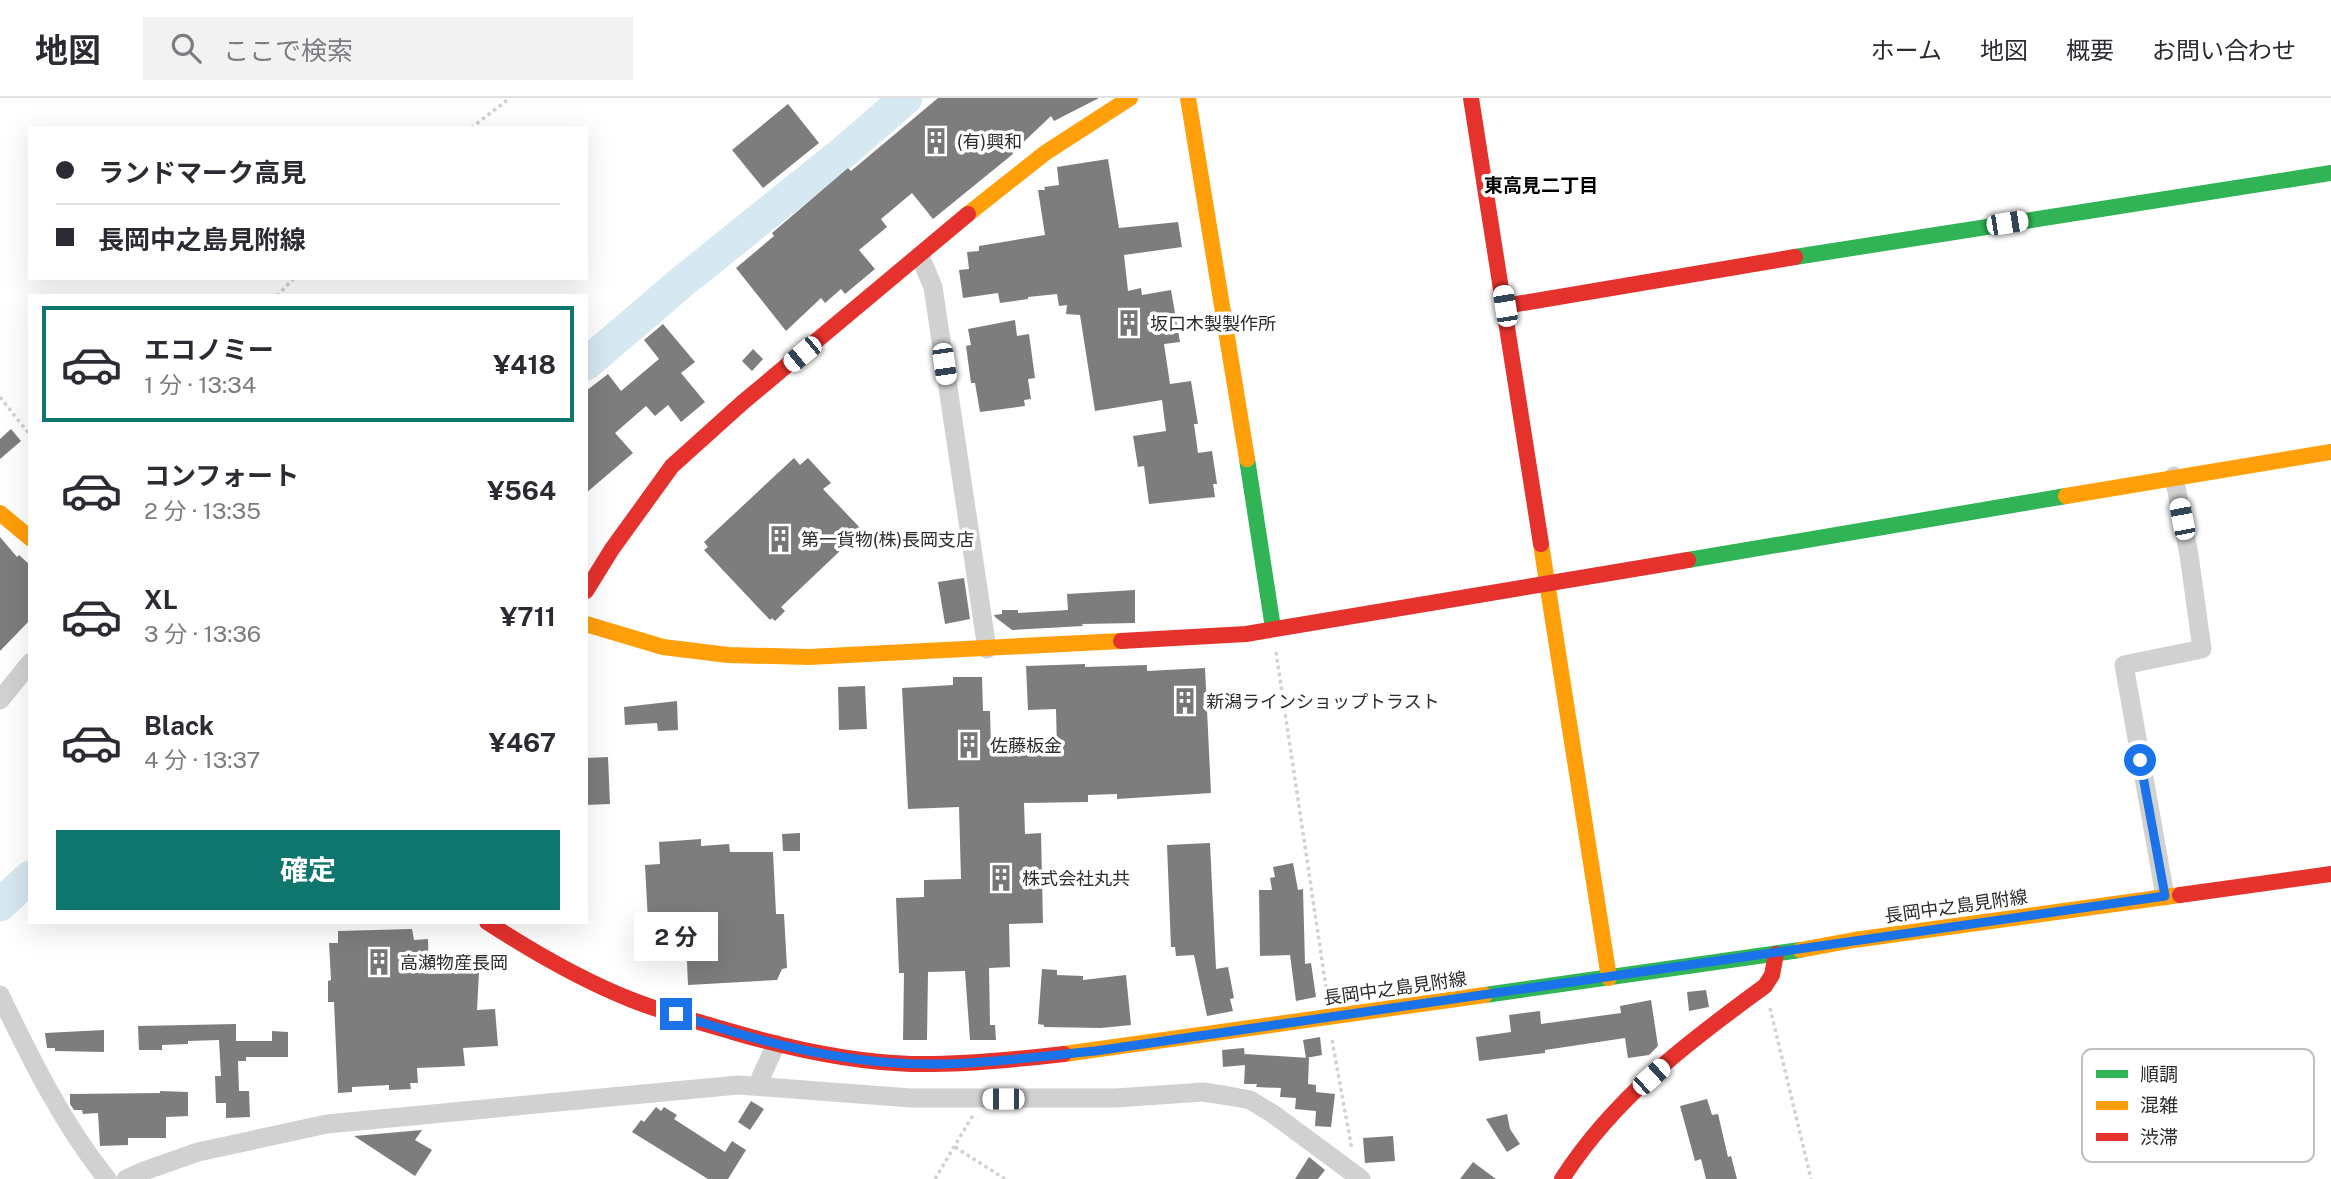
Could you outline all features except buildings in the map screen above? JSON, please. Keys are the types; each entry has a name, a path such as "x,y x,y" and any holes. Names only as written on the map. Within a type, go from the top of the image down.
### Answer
{"street":[{"path":"588,588 612,549 672,466 742,403 920,256 950,228 1045,153 1130,98"},
{"path":"1188,98 1273,628"},
{"path":"1471,98 1609,978"},
{"path":"1505,306 1953,231 2331,173"},
{"path":"920,256 933,286 987,649"},
{"path":"588,625 663,647 729,654 809,657 1246,634 2331,452"},
{"path":"2165,896 2124,665 2202,649 2189,555 2174,477"},
{"path":"0,513 28,535"},
{"path":"0,699 28,665"},
{"name":"長岡中之島見附線","path":"490,924 531,951 627,998 725,1031 818,1054 889,1062 940,1064 1095,1051 1776,954 1854,940 2331,874"},
{"path":"1562,1179 1614,1111 1704,1030 1765,986 1772,975 1776,954"},
{"path":"0,995 62,1116 107,1179"},
{"path":"757,1086 776,1044"},
{"path":"126,1179 198,1152 327,1124 716,1087 757,1086 911,1098 981,1099 1116,1098 1203,1092 1250,1100 1353,1173"}],"path":[{"path":"474,126 510,98"},
{"path":"279,294 292,280"},
{"path":"0,397 28,432"},
{"path":"1273,628 1329,1017 1353,1156 1353,1173"},
{"path":"1765,986 1811,1179"},
{"path":"935,1179 981,1099"},
{"path":"955,1147 1005,1179"}],"waterway":[{"path":"588,362 906,98"},
{"path":"0,905 28,879"}],"traffic: fast":[{"path":"1795,257 2331,173"},
{"path":"1247,459 1273,628"},
{"path":"1688,560 2066,496"},
{"path":"1485,995 1800,950"}],"traffic: slow":[{"path":"968,214 1045,153 1130,98"},
{"path":"1188,98 1247,459"},
{"path":"2066,496 2331,452"},
{"path":"0,513 28,536"},
{"path":"1541,544 1609,978"},
{"path":"588,625 663,647 728,655 809,657 1121,641"},
{"path":"1800,950 1854,940 2180,895"},
{"path":"1064,1054 1485,995"}],"traffic: jam":[{"path":"1471,98 1541,544"},
{"path":"588,588 612,549 672,466 742,403 968,214"},
{"path":"1505,306 1795,257"},
{"path":"1121,641 1246,634 1688,560"},
{"path":"2180,895 2331,874"},
{"path":"490,924 558,965 632,1000 695,1021 799,1049 866,1061 911,1064 987,1062 1064,1054"},
{"path":"1562,1179 1605,1123 1654,1073 1708,1028 1765,986 1772,975 1776,954"}],"place":[{"name":"(有)興和","path":"936,141"},
{"name":"坂口木製製作所","path":"1129,323"},
{"name":"第一貨物(株)長岡支店","path":"780,539"},
{"name":"新潟ラインショップトラスト","path":"1185,701"},
{"name":"佐藤板金","path":"969,745"},
{"name":"株式会社丸共","path":"1001,878"},
{"name":"高瀬物産長岡","path":"379,962"}],"district":[{"name":"東高見二丁目","path":"1541,185"}],"route":[{"path":"676,1014 725,1031 818,1054 889,1062 940,1064 999,1061 1095,1051 2165,896 2140,760"}]}
